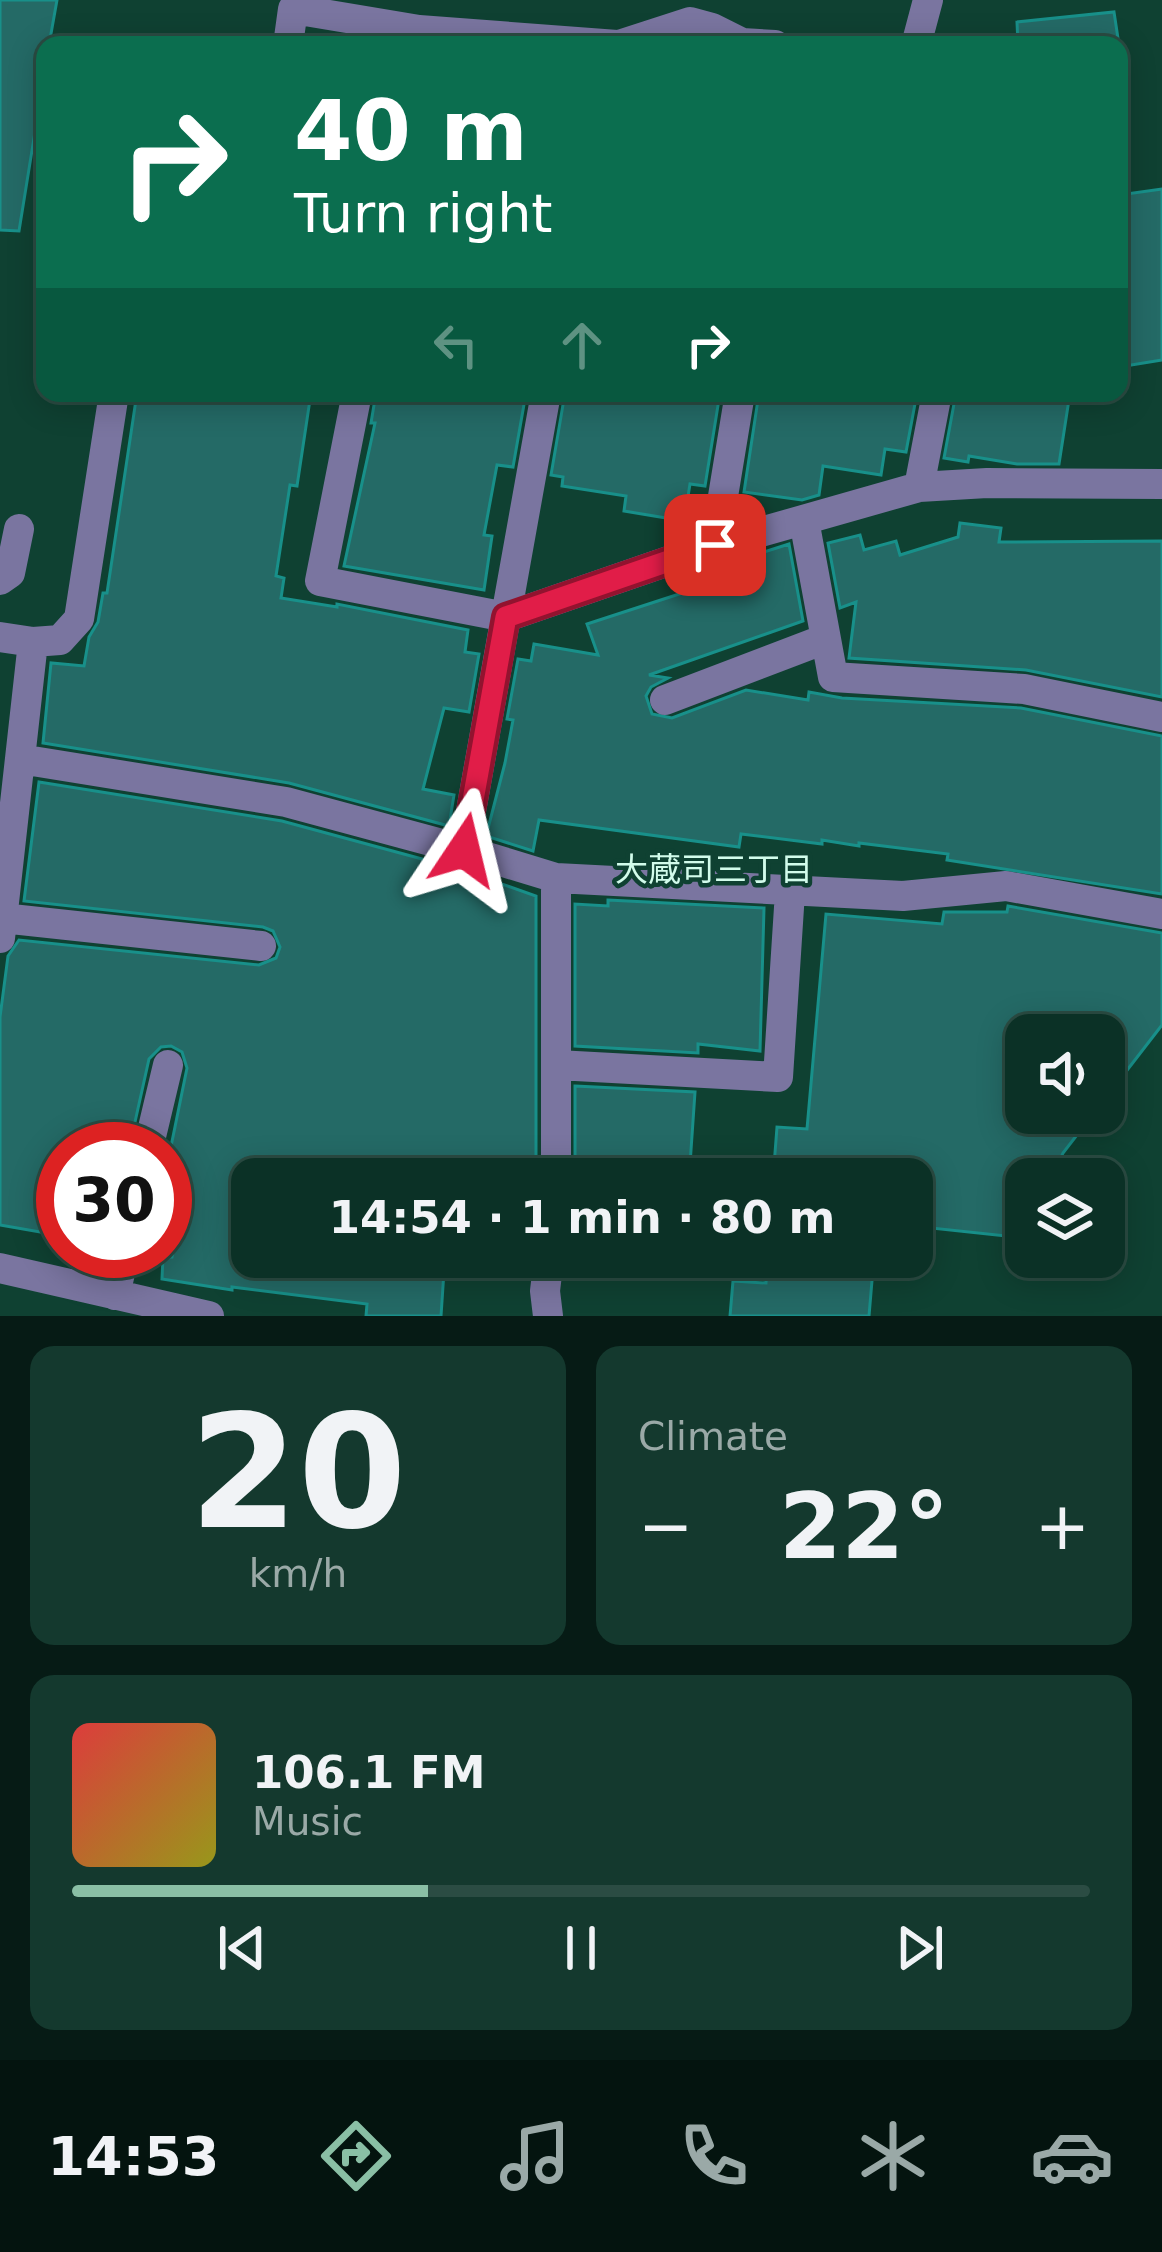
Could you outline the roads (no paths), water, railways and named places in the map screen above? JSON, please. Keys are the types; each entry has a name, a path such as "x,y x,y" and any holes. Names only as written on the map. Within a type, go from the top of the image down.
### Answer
{"street":[{"path":"918,36 928,0"},
{"path":"289,36 293,9 414,36"},
{"path":"646,36 690,22 728,36"},
{"path":"0,637 60,640 79,619 113,402"},
{"path":"354,402 320,581 506,617 715,545 919,487 1162,484"},
{"path":"464,850 543,402"},
{"path":"715,545 739,402"},
{"path":"919,487 935,402"},
{"path":"803,520 832,677 1024,689 1162,717"},
{"path":"0,580 10,573 19,529"},
{"path":"665,700 825,639"},
{"path":"33,642 1,928 261,946"},
{"path":"20,759 286,802 556,878 903,896 1006,886 1162,914"},
{"path":"556,878 556,1158"},
{"path":"557,1065 778,1077 790,892"},
{"path":"154,1122 168,1065"},
{"path":"0,1268 209,1316"},
{"path":"115,1295 119,1278"},
{"path":"548,1278 548,1316"}],"district":[{"name":"大蔵司三丁目","path":"714,869"}]}
